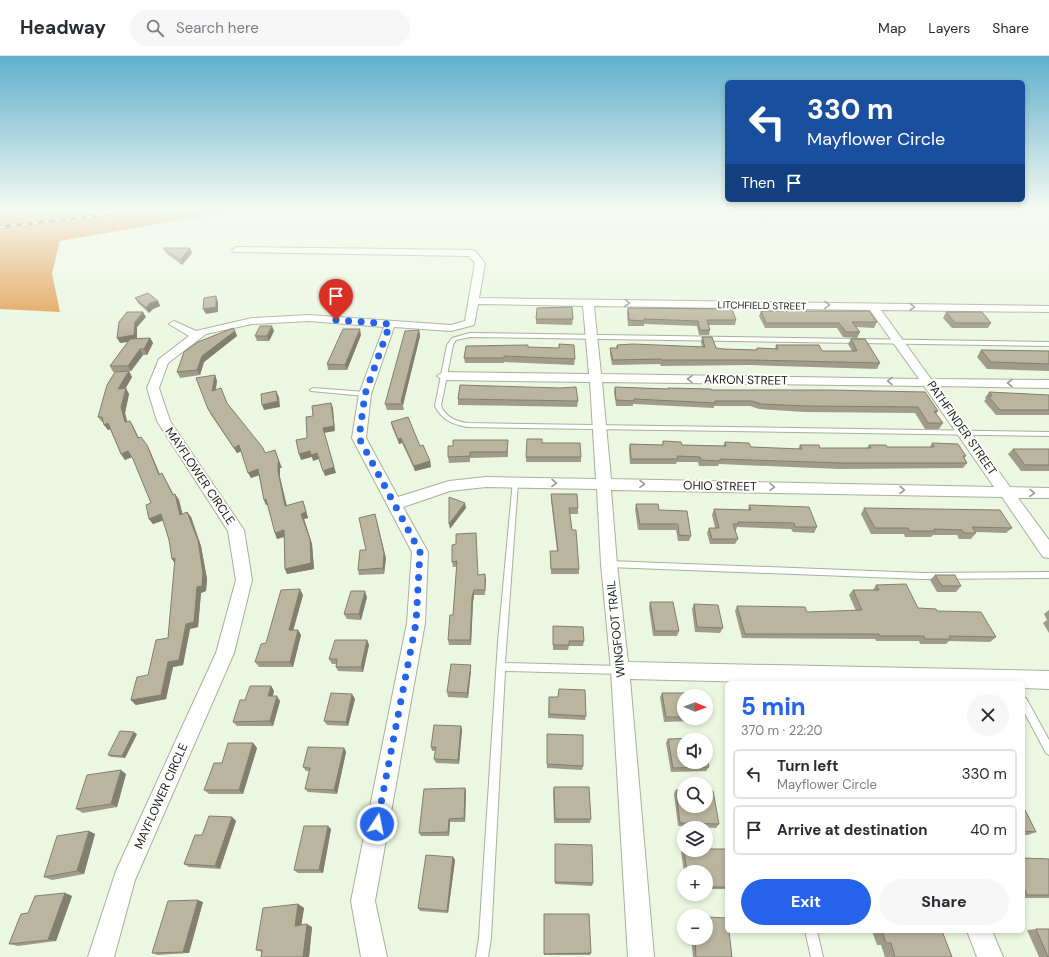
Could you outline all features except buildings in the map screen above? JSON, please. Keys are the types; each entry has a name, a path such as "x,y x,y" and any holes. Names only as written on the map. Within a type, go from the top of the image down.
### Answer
{"street":[{"path":"472,253 480,263 475,301"},
{"name":"LITCHFIELD STREET","path":"475,301 1049,309"},
{"name":"MAYFLOWER CIRCLE","path":"101,957 124,879 225,653 244,580 236,530 164,421 153,388 163,361 202,331 252,321 309,318 451,328 470,323 475,301"},
{"name":"WINGFOOT TRAIL","path":"588,302 590,337 596,378 600,426 609,564 620,670 641,957"},
{"name":"PATHFINDER STREET","path":"873,306 965,432 1049,552"},
{"path":"174,324 196,335"},
{"path":"374,957 363,901 416,623 420,552 359,438 365,394 390,324"},
{"name":"AKRON STREET","path":"443,376 1049,384"},
{"name":"OHIO STREET","path":"395,504 432,491 465,483 514,482 1049,493"},
{"path":"620,670 750,678 1013,681 1049,680"},
{"path":"980,933 990,957"}],"lane":[{"path":"1049,344 462,336 454,339 450,345 438,406 441,414 458,424 1049,434"},
{"path":"314,390 365,394"},
{"path":"482,957 485,938 501,667 514,482"},
{"path":"609,564 923,576 1049,575"},
{"path":"501,667 620,670"},
{"path":"1025,705 1049,750"},
{"path":"811,933 817,957"}],"shaded area":[{"path":"0,253 57,253 52,273 60,312 0,309"}],"route":[{"path":"336,320 390,324 365,394 359,438 420,552 416,623 377,824"}]}
